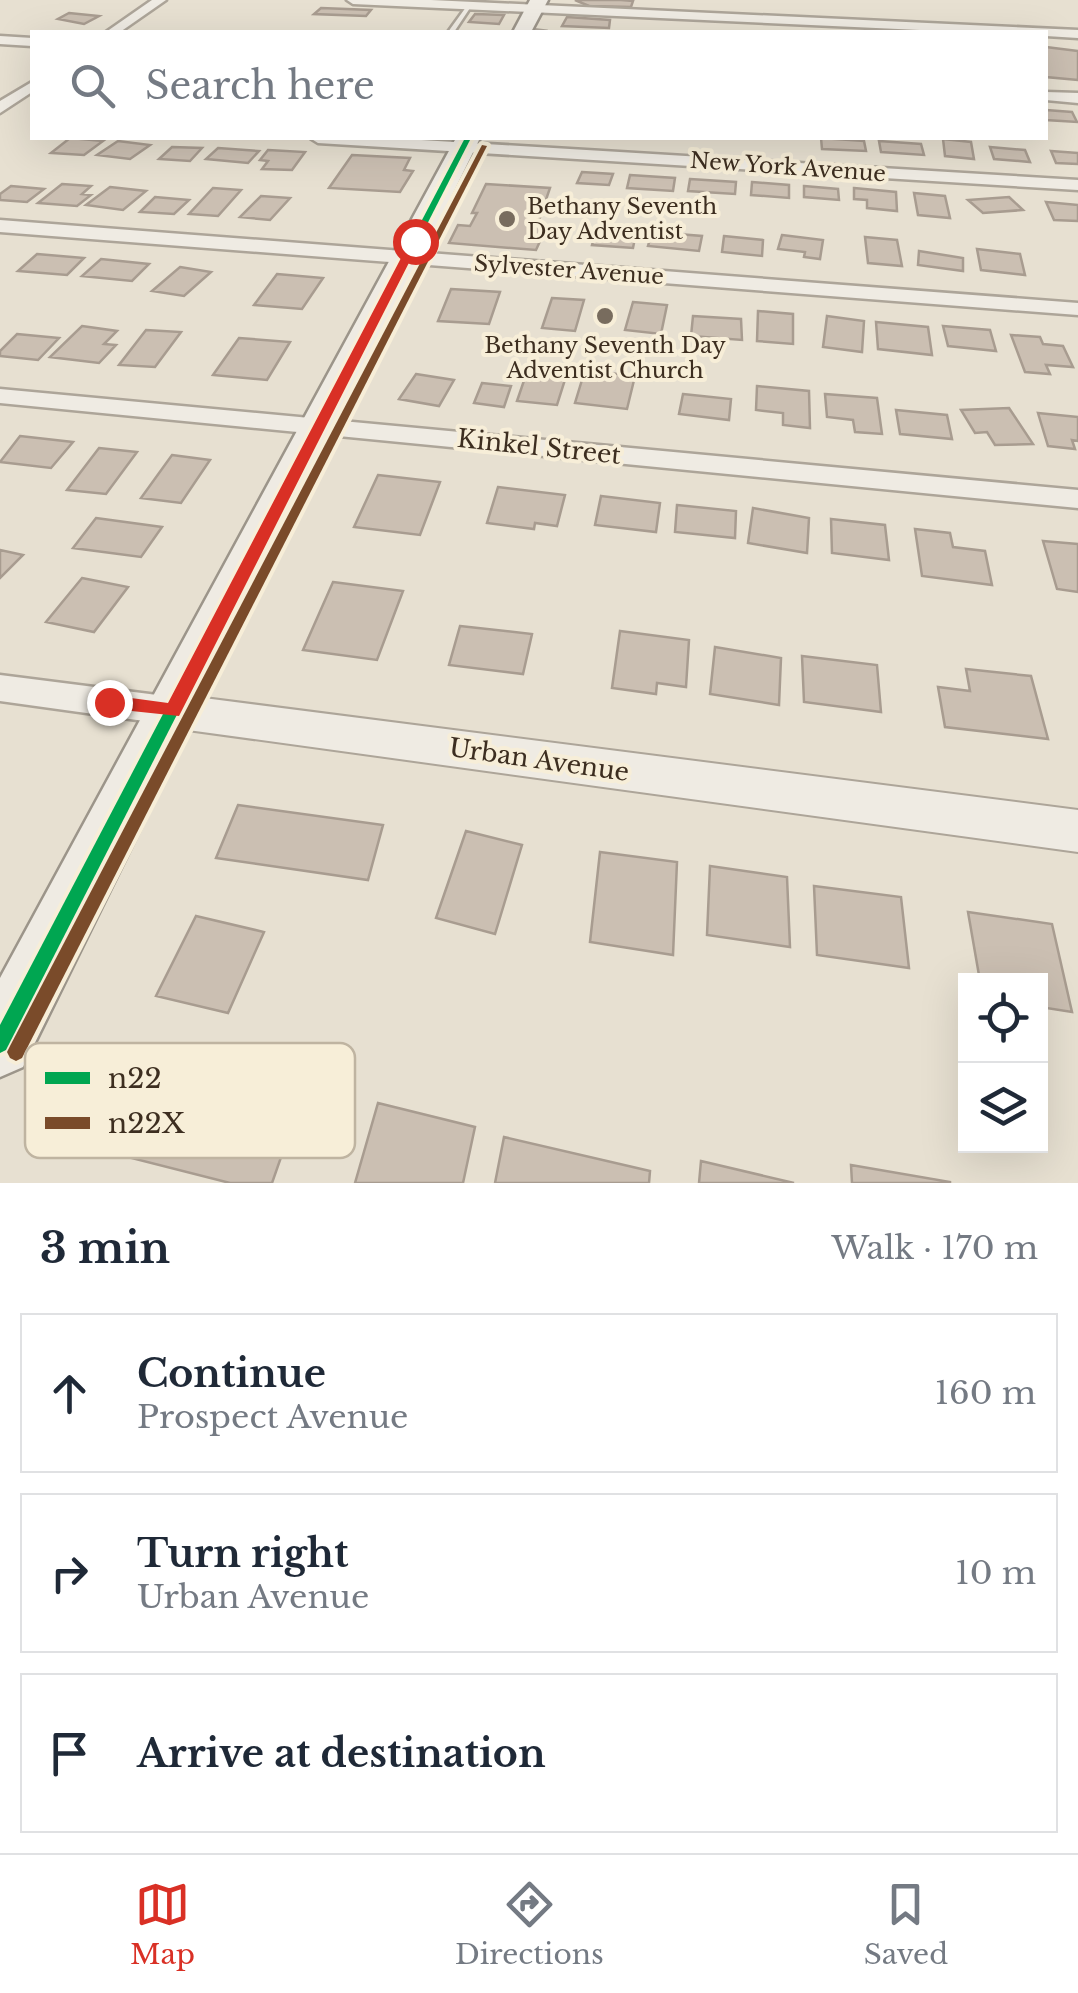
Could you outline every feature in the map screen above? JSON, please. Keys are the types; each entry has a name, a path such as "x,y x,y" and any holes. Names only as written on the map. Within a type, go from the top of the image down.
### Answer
{"main road":[{"path":"523,30 537,4"},
{"path":"0,1044 467,141"}],"street":[{"path":"115,30 160,0"},
{"path":"353,0 894,19 1029,30"},
{"path":"1048,32 1078,34"},
{"path":"0,40 30,42"},
{"path":"0,108 30,87"},
{"path":"1048,96 1078,98"},
{"name":"New York Avenue","path":"417,140 1078,185"},
{"name":"Sylvester Avenue","path":"0,226 1078,309"},
{"name":"Kinkel Street","path":"0,396 1078,499"},
{"name":"Urban Avenue","path":"0,688 1078,831"}],"lane":[{"path":"452,30 469,5"}],"building":[{"path":"575,0 633,1 631,7 589,6"},
{"path":"321,8 371,10 366,16 314,14"},
{"path":"69,13 99,16 84,24 58,19"},
{"path":"475,14 504,15 499,24 469,22"},
{"path":"567,17 610,20 609,28 562,26"},
{"path":"1048,47 1078,51 1078,80 1048,77"},
{"path":"1048,110 1072,112 1077,122 1048,120"},
{"path":"67,140 103,141 84,155 51,153"},
{"path":"821,140 850,140 864,141 866,151 822,149"},
{"path":"943,140 971,142 974,159 945,156"},
{"path":"118,141 150,145 130,159 97,155"},
{"path":"879,141 921,144 924,155 881,152"},
{"path":"172,147 202,148 190,161 159,159"},
{"path":"990,147 1025,150 1030,162 994,159"},
{"path":"218,148 259,151 248,163 206,159"},
{"path":"268,150 305,152 292,170 262,169 268,161 260,160"},
{"path":"1051,151 1078,153 1078,164 1056,163"},
{"path":"352,155 410,158 404,170 413,171 400,192 329,188"},
{"path":"582,172 613,174 609,185 577,183"},
{"path":"630,175 675,178 673,191 627,188"},
{"path":"690,179 736,182 735,194 688,191"},
{"path":"752,182 789,185 789,198 751,195"},
{"path":"62,184 91,186 82,194 91,195 77,206 38,203"},
{"name":"Bethany Seventh Day Adventist","path":"486,184 550,188 537,226 547,226 536,250 449,243 458,225 470,226"},
{"path":"11,186 44,189 27,202 0,200 0,194"},
{"path":"804,186 838,189 839,200 804,197"},
{"path":"110,187 146,191 123,210 86,205"},
{"path":"213,188 241,190 218,216 189,214"},
{"path":"854,188 896,192 897,211 867,208 867,200 854,199"},
{"path":"914,193 945,196 950,218 918,215"},
{"path":"261,196 290,198 270,220 240,217"},
{"path":"155,197 189,200 174,214 140,212"},
{"path":"1009,197 1023,210 983,213 968,200"},
{"path":"1046,202 1078,205 1078,221 1054,220"},
{"path":"596,230 636,233 633,248 592,245"},
{"path":"652,232 702,236 699,251 648,246"},
{"path":"782,235 823,240 820,259 804,257 805,252 778,249"},
{"path":"724,236 763,240 762,256 722,252"},
{"path":"865,237 897,240 902,266 868,263"},
{"path":"977,249 1020,254 1025,275 981,270"},
{"path":"919,251 963,258 963,271 918,265"},
{"path":"37,254 84,258 67,275 18,271"},
{"path":"101,259 149,264 132,281 82,276"},
{"path":"180,267 211,272 184,296 152,291"},
{"path":"277,274 323,278 302,309 254,305"},
{"path":"451,289 500,292 489,324 438,321"},
{"path":"552,298 584,300 575,331 542,328"},
{"path":"633,302 667,305 661,334 625,330"},
{"path":"758,311 793,314 793,344 757,341"},
{"path":"693,316 741,319 742,340 691,336"},
{"path":"827,316 864,321 862,352 823,347"},
{"path":"876,322 928,327 932,355 878,349"},
{"path":"82,326 117,331 104,344 116,345 99,363 50,357"},
{"path":"943,326 990,330 996,351 948,346"},
{"path":"146,330 181,332 155,367 119,365"},
{"path":"17,334 59,338 38,360 0,356 0,351"},
{"path":"1011,335 1040,337 1043,344 1063,346 1073,367 1046,365 1050,374 1025,372"},
{"path":"239,338 290,342 267,380 213,375"},
{"path":"530,363 569,367 557,405 517,401"},
{"path":"585,370 635,376 627,409 575,403"},
{"path":"416,374 454,380 439,406 399,399"},
{"path":"482,383 511,386 504,407 474,403"},
{"path":"757,386 809,391 810,428 783,425 783,413 756,410"},
{"path":"683,394 731,399 729,420 679,414"},
{"path":"825,394 877,398 882,434 855,432 853,420 827,417"},
{"path":"1009,408 1033,444 995,445 987,432 975,433 961,410"},
{"path":"896,410 947,415 952,439 900,434"},
{"path":"1038,413 1078,417 1078,441 1072,440 1075,449 1048,446"},
{"path":"20,436 73,442 51,468 0,462"},
{"path":"99,448 137,452 106,494 67,490"},
{"path":"172,455 210,460 181,503 141,498"},
{"path":"378,475 440,482 420,535 354,527"},
{"path":"498,487 565,495 557,526 535,523 534,529 487,523"},
{"path":"601,496 660,503 656,532 595,525"},
{"path":"677,505 736,511 735,538 675,532"},
{"path":"753,508 809,518 807,553 748,543"},
{"path":"96,518 162,527 141,557 73,548"},
{"path":"831,519 885,525 889,560 832,553"},
{"path":"915,529 950,533 953,547 985,551 992,585 922,576"},
{"path":"1043,541 1078,544 1078,592 1057,589"},
{"path":"0,550 23,555 0,578"},
{"path":"82,578 128,587 94,632 46,622"},
{"path":"333,582 403,591 377,660 303,650"},
{"path":"460,626 532,634 523,674 449,665"},
{"path":"620,631 689,640 686,687 657,683 656,694 612,688"},
{"path":"715,647 781,658 779,705 710,694"},
{"path":"802,656 877,665 881,712 804,702"},
{"path":"966,669 1031,676 1048,739 945,727 938,687 970,691"},
{"path":"238,805 383,825 368,880 216,858"},
{"path":"466,831 522,845 495,934 436,918"},
{"path":"600,852 677,862 673,955 590,942"},
{"path":"710,866 787,877 790,947 707,935"},
{"path":"814,886 901,897 909,968 817,955"},
{"path":"968,912 1052,924 1072,1012 1048,1008 1048,973 979,973"},
{"path":"196,916 264,932 228,1013 156,996"},
{"path":"378,1103 475,1127 463,1183 355,1183"},
{"path":"504,1137 650,1171 649,1183 495,1183"},
{"path":"131,1158 281,1158 272,1183 230,1183"},
{"path":"701,1161 794,1183 699,1183"},
{"path":"851,1165 950,1182 950,1183 852,1183"}],"transit line":[{"name":"n22","path":"0,1044 467,140"},
{"name":"n22X","path":"16,1052 484,146"}],"place":[{"name":"Bethany Seventh Day Adventist","path":"507,219"},
{"name":"Bethany Seventh Day Adventist Church","path":"605,316"}],"route":[{"path":"109,702 173,711 415,241"}]}
